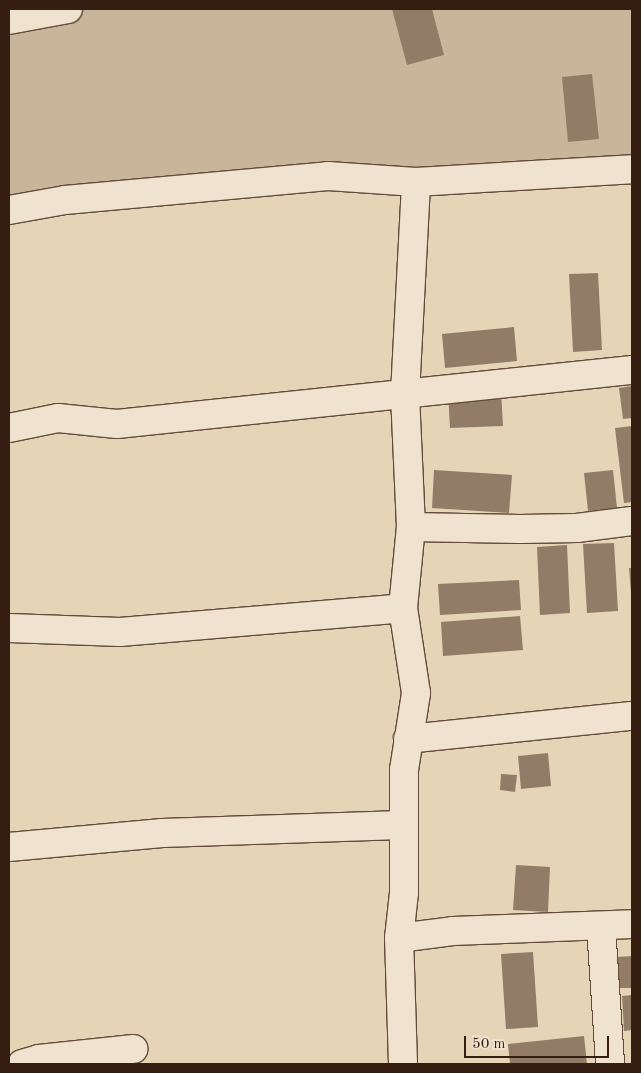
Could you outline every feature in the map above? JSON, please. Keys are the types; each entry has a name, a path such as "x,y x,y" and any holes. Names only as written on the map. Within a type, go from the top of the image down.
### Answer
{"street":[{"path":"9,20 68,9"},
{"path":"9,210 65,200 328,176 416,182 632,170"},
{"path":"403,1064 399,938 404,893 402,825 408,739 416,692 403,608 411,526 405,394 416,182"},
{"path":"9,428 58,418 117,424 632,370"},
{"path":"411,526 520,529 577,528 632,521"},
{"path":"9,628 120,632 403,608"},
{"path":"408,739 632,716"},
{"path":"9,847 162,833 402,825"},
{"path":"399,938 453,931 601,927 632,924"},
{"path":"601,927 610,1064"},
{"path":"22,1064 39,1059 133,1049"}],"shaded area":[{"path":"9,9 632,9 632,159 362,176 9,221"}],"building":[{"path":"392,9 432,9 444,55 407,65"},
{"path":"592,74 599,139 568,142 562,77"},
{"path":"598,273 602,350 573,352 569,274"},
{"path":"514,327 517,361 445,368 442,334"},
{"path":"632,386 632,418 623,419 619,388"},
{"path":"501,389 503,426 450,428 448,392"},
{"path":"632,426 632,502 624,503 615,428"},
{"path":"434,470 512,475 509,513 432,508"},
{"path":"613,470 617,508 588,511 584,473"},
{"path":"614,543 618,611 587,613 583,544"},
{"path":"567,545 570,613 540,615 537,547"},
{"path":"629,568 632,568 632,593 631,593"},
{"path":"519,580 521,610 440,615 438,584"},
{"path":"520,616 523,650 443,656 441,622"},
{"path":"548,753 551,786 521,789 518,756"},
{"path":"501,774 517,775 515,792 500,790"},
{"path":"516,865 550,867 548,912 513,910"},
{"path":"533,952 538,1027 506,1029 501,954"},
{"path":"632,956 632,988 618,988 616,957"},
{"path":"632,995 632,1030 624,1031 622,996"},
{"path":"584,1036 587,1064 510,1064 508,1044"}]}
